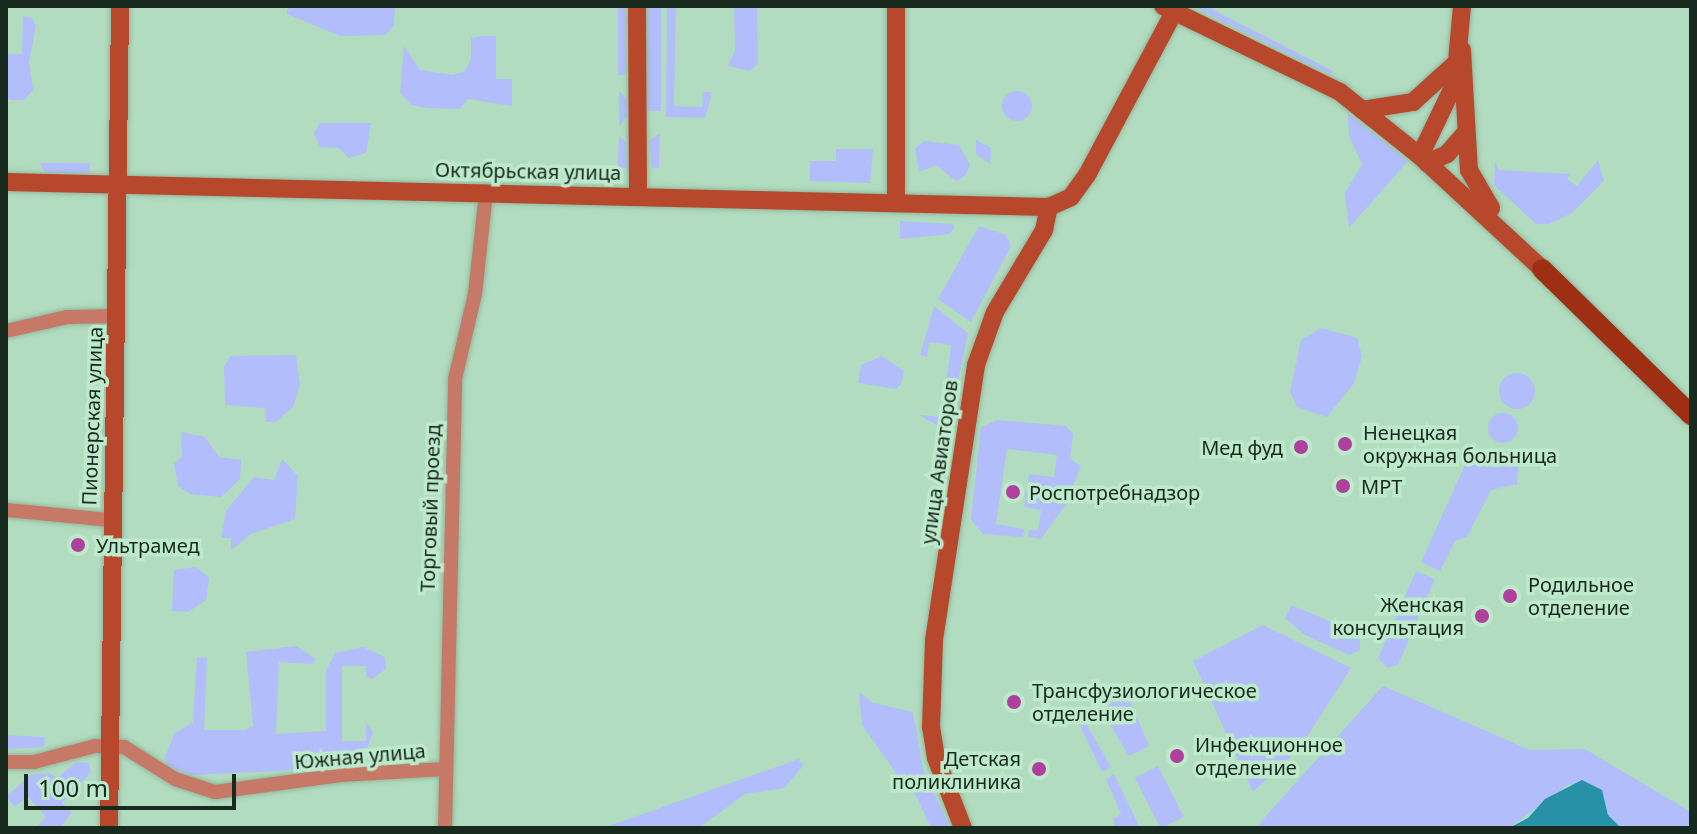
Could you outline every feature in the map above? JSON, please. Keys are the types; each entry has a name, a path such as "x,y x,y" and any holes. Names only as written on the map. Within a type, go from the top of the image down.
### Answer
{"main road":[{"name":"Пионерская улица","path":"109,828 110,520 118,316 120,6"},
{"path":"637,6 638,196"},
{"path":"896,6 896,203"},
{"path":"1462,6 1460,55 1465,133 1474,186 1542,269"},
{"path":"1049,207 1071,197 1087,175 1168,9 1325,83 1362,110 1481,211 1691,415"},
{"path":"1362,110 1413,102 1460,55"},
{"path":"1424,160 1455,83 1460,55"},
{"path":"1424,160 1447,154 1465,133"},
{"name":"Октябрьская улица","path":"6,182 1049,207"},
{"name":"улица Авиаторов","path":"963,828 936,758 931,727 934,640 976,365 995,312 1044,230 1049,207"}],"street":[{"name":"Торговый проезд","path":"445,828 455,379 475,294 486,192"},
{"path":"6,331 67,317 118,316"},
{"path":"6,510 110,520"},
{"path":"6,762 34,762 110,746"},
{"name":"Южная улица","path":"110,746 124,747 175,779 215,792 355,774 445,769"}],"shaded area":[{"path":"288,6 395,6 394,26 385,35 340,36 287,14"},
{"path":"618,6 626,6 626,75 618,75"},
{"path":"647,6 661,6 661,111 647,111"},
{"path":"667,6 676,6 674,106 702,107 703,92 712,92 705,118 666,117"},
{"path":"734,6 757,6 758,64 750,71 728,66 735,50"},
{"path":"1192,6 1206,6 1333,71 1331,75"},
{"path":"23,16 32,18 36,26 29,62 33,90 24,100 12,100 6,98 6,54 22,54"},
{"path":"496,36 496,79 512,79 512,106 468,99 460,109 427,108 411,105 400,93 404,46 420,70 453,75 465,71 471,59 471,38"},
{"path":"619,91 627,99 627,117 619,126"},
{"path":"1017,91 1028,95 1032,106 1028,117 1017,121 1006,117 1002,106 1006,95"},
{"path":"1348,114 1408,161 1349,228 1345,193 1362,164 1349,136"},
{"path":"320,123 371,123 366,153 349,158 339,148 320,147 314,133"},
{"path":"660,133 659,168 652,168 649,141"},
{"path":"619,136 626,142 627,168 618,167"},
{"path":"976,140 991,148 990,164 976,154"},
{"path":"925,141 959,145 970,165 965,176 956,181 936,165 919,172 915,148"},
{"path":"836,149 873,149 870,183 810,181 810,161 836,161"},
{"path":"1598,160 1604,181 1572,213 1549,224 1536,224 1494,185 1495,161 1499,170 1570,174 1567,179 1577,186"},
{"path":"39,163 90,163 90,174 46,173"},
{"path":"900,221 952,224 954,227 950,234 900,239"},
{"path":"979,226 1006,235 1011,246 971,322 938,299"},
{"path":"934,306 968,333 951,415 939,426 919,415 942,417 951,345 929,342 927,357 920,355"},
{"path":"1321,328 1357,338 1362,356 1354,383 1327,417 1297,407 1290,392 1301,340"},
{"path":"296,355 300,385 293,407 276,422 266,422 265,408 225,405 224,367 230,356"},
{"path":"882,356 904,371 901,384 896,389 858,383 861,365"},
{"path":"1517,373 1530,378 1535,391 1530,404 1517,409 1504,404 1499,391 1504,378"},
{"path":"1503,413 1509,414 1517,422 1517,434 1509,442 1503,443 1497,442 1489,434 1488,428 1489,422 1497,414"},
{"path":"998,420 1066,426 1073,434 1070,459 1081,466 1066,504 1041,539 1028,537 1029,530 1038,530 1041,510 1024,507 1029,474 1054,477 1057,455 1007,449 996,524 1024,529 1023,537 983,534 971,520 981,427"},
{"path":"181,432 205,437 219,457 241,460 240,479 221,497 190,494 178,486 174,464 182,456"},
{"path":"1489,451 1518,467 1517,484 1491,490 1467,537 1455,541 1440,571 1421,562 1470,454"},
{"path":"282,459 298,476 295,519 251,534 231,550 231,538 221,538 226,511 254,477 274,480"},
{"path":"196,567 209,578 206,600 188,612 172,611 174,570"},
{"path":"1416,571 1435,579 1398,665 1387,668 1378,658"},
{"path":"1291,605 1360,634 1360,650 1349,655 1305,635 1285,618"},
{"path":"1263,625 1351,668 1300,748 1253,792 1193,661"},
{"path":"296,646 316,659 312,664 279,662 276,734 326,731 326,671 335,653 363,647 385,657 386,669 372,679 366,676 366,666 342,666 342,741 366,741 366,723 373,732 364,756 354,762 280,771 192,775 168,767 165,757 174,734 193,722 197,657 207,658 204,730 246,730 253,725 246,652"},
{"path":"1383,686 1530,750 1585,749 1691,812 1691,828 1621,828 1608,815 1605,801 1569,784 1509,828 1255,828"},
{"path":"859,692 873,703 913,712 923,769 950,828 931,828 910,783 899,777 862,725"},
{"path":"1128,696 1149,746 1129,756 1104,715 1109,704"},
{"path":"1080,713 1111,767 1102,772 1077,719"},
{"path":"6,735 45,737 44,747 6,749"},
{"path":"799,759 803,766 784,788 745,794 699,828 603,828"},
{"path":"76,762 89,763 91,772 62,803 72,812 60,828 35,828 46,817 27,796 15,807 6,797 30,775 50,773 57,778"},
{"path":"1158,766 1184,817 1160,828 1135,778"},
{"path":"1114,774 1140,828 1116,828 1113,819 1121,814 1106,779"},
{"path":"1582,780 1602,790 1608,815 1621,828 1509,828 1528,818 1545,799"}],"place":[{"name":"Ненецкая окружная больница","path":"1345,444"},
{"name":"Мед фуд","path":"1301,447"},
{"name":"МРТ","path":"1343,486"},
{"name":"Роспотребнадзор","path":"1013,492"},
{"name":"Ультрамед","path":"78,545"},
{"name":"Родильное отделение","path":"1510,596"},
{"name":"Женская консультация","path":"1482,616"},
{"name":"Трансфузиологическое отделение","path":"1014,702"},
{"name":"Инфекционное отделение","path":"1177,756"},
{"name":"Детская поликлиника","path":"1039,769"}]}
